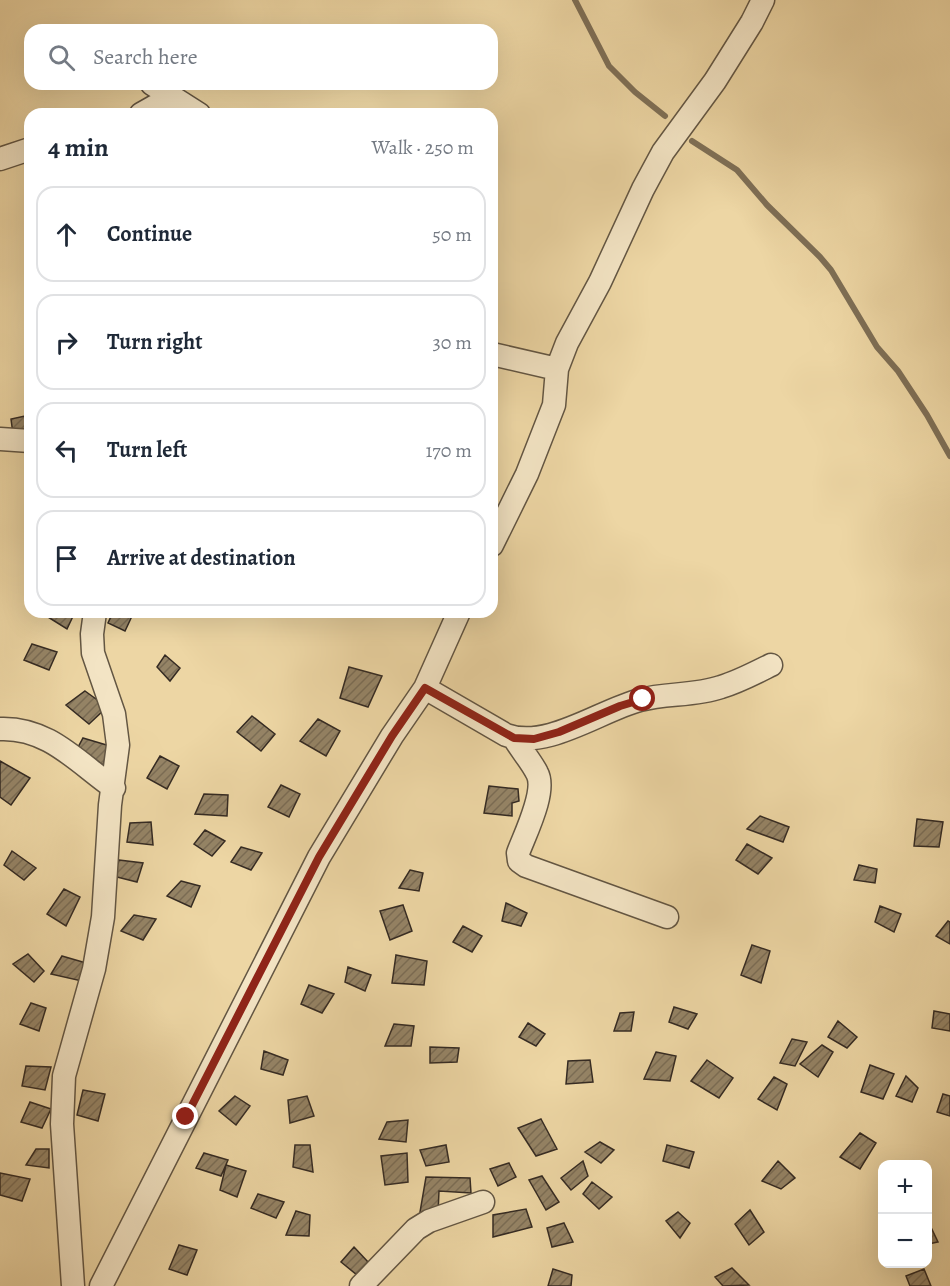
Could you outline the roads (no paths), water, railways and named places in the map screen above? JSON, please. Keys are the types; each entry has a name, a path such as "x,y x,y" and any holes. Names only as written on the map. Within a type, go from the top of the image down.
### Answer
{"street":[{"path":"498,533 527,474 554,405 557,369 567,343 600,282 643,189 663,152 715,81 764,0"},
{"path":"161,90 189,108"},
{"path":"152,108 171,97"},
{"path":"0,159 24,151"},
{"path":"498,355 557,369"},
{"path":"0,439 24,441"},
{"path":"73,1286 62,1124 64,1076 94,969 103,917 110,805 118,745 114,714 93,652 94,618"},
{"path":"101,1286 319,857 392,736 425,688 456,618"},
{"path":"425,688 514,738 534,739 559,732 620,706 643,699 720,688 771,665"},
{"path":"0,729 18,729 54,742 114,788"},
{"path":"514,738 538,774 541,785 539,797 518,853 519,861 526,866 667,917"},
{"path":"361,1286 416,1229 429,1221 483,1202"}],"waterway":[{"path":"575,0 609,66 635,92 665,116"},
{"path":"692,141 737,170 767,205 831,270 877,347 898,371 950,456"}]}
